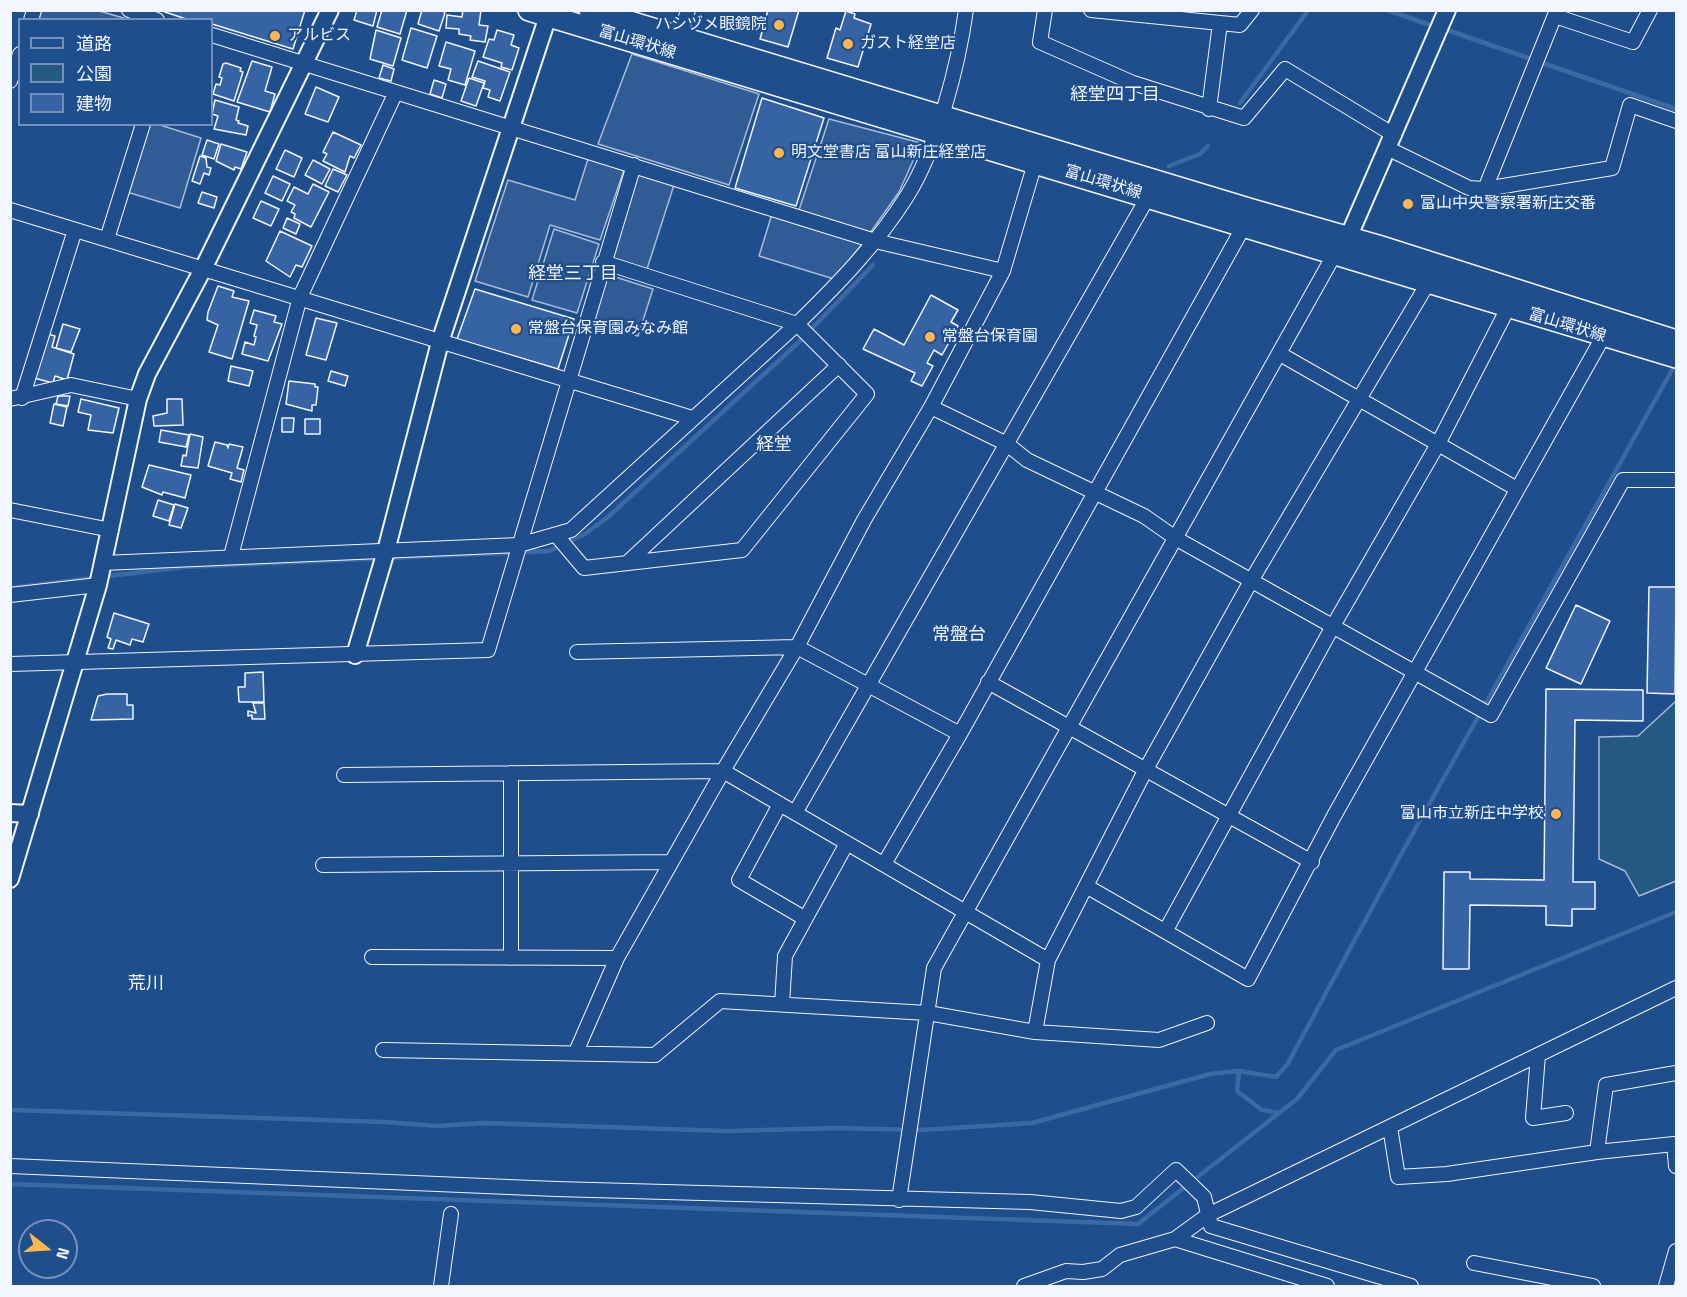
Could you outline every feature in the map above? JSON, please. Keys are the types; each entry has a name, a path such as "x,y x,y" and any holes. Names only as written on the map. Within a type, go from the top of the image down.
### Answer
{"main road":[{"name":"富山環状線","path":"590,10 680,37 938,123 1035,163 1603,337 1674,345"},
{"name":"富山環状線","path":"543,13 1348,238 1674,345"}],"street":[{"path":"129,10 151,18"},
{"path":"10,879 98,585 138,399 147,374 203,268 330,10"},
{"path":"680,37 688,10"},
{"path":"103,563 519,545 557,536 571,530 797,324 833,289 875,241 908,195 938,123 962,41 966,10"},
{"path":"1045,10 1040,42 1133,83 1209,109 1244,118 1285,69 1390,141 1469,188 1485,189 1612,168 1630,105 1677,121"},
{"path":"1091,10 1240,25 1252,10"},
{"path":"899,1200 934,968 1177,539 1280,354 1333,253 1348,238 1447,10"},
{"path":"1485,189 1556,13 1633,42 1650,10"},
{"path":"355,655 386,551 440,342 510,126 543,13"},
{"path":"1209,109 1220,23"},
{"path":"213,35 875,241 1003,271"},
{"path":"10,81 18,59"},
{"path":"231,556 300,297 396,92"},
{"path":"108,239 142,126"},
{"path":"576,1052 617,958 723,771 797,647 864,520 931,406 1003,271 1035,163"},
{"path":"10,664 488,650 634,165"},
{"path":"795,813 869,688 1148,197"},
{"path":"10,210 692,418"},
{"path":"884,864 960,734 1244,226"},
{"path":"16,398 75,230"},
{"path":"557,536 584,568 742,550 867,394 797,324 603,262"},
{"path":"1035,1032 1048,960 1146,769 1251,580 1428,283"},
{"path":"1166,930 1333,626 1438,444 1508,308"},
{"path":"1086,886 1248,979 1312,862 1334,816 1417,672 1465,579 1603,337"},
{"path":"1280,354 1517,489"},
{"path":"627,563 839,365"},
{"path":"16,398 71,385 138,399"},
{"path":"931,406 1007,444 1027,460 1144,516 1177,539 1491,715 1623,480 1677,480"},
{"path":"10,510 111,530"},
{"path":"10,596 98,585"},
{"path":"577,652 797,647 869,688 960,734"},
{"path":"988,682 1312,862"},
{"path":"344,775 723,771 1048,960"},
{"path":"511,773 512,958"},
{"path":"780,804 739,880 804,918"},
{"path":"10,813 30,814"},
{"path":"782,1004 784,956 847,843"},
{"path":"323,865 671,862"},
{"path":"372,957 617,958"},
{"path":"1024,1287 1066,1270 1083,1272 1102,1269 1120,1255 1175,1239 1208,1215 1677,988"},
{"path":"383,1050 655,1055 720,1001 928,1013 1035,1032 1158,1040 1207,1023"},
{"path":"1538,1055 1533,1118 1566,1113"},
{"path":"1597,1152 1606,1085 1677,1073"},
{"path":"1390,1127 1398,1177 1447,1173 1597,1152 1675,1144 1677,1166"},
{"path":"10,1166 899,1200 1030,1202 1121,1211 1136,1207 1176,1170 1204,1197 1211,1226 1411,1287"},
{"path":"441,1287 451,1214"},
{"path":"1175,1239 1327,1287"},
{"path":"1666,1287 1677,1251"},
{"path":"1474,1263 1593,1287"}],"green space":[{"path":"1676,701 1676,881 1639,896 1625,871 1599,859 1599,737 1638,736"}],"shaded area":[{"path":"42,10 99,11 124,18 39,18"},
{"path":"632,54 759,94 729,185 598,144"},
{"path":"829,119 921,143 899,192 870,233 799,210"},
{"path":"148,126 163,126 201,138 180,208 127,192"},
{"path":"588,159 624,170 600,240 550,225 528,297 475,281 508,180 575,200"},
{"path":"638,174 674,185 647,269 611,259"},
{"path":"772,214 863,243 834,279 759,256"},
{"path":"554,229 599,244 577,313 532,300"},
{"path":"606,274 653,289 638,336 591,322"}],"building":[{"name":"アルビス","path":"159,10 305,10 293,49 213,24 213,18 183,18"},
{"path":"357,10 377,10 373,26 354,20"},
{"path":"382,10 407,10 400,34 377,27"},
{"path":"422,10 442,10 445,13 439,31 418,24"},
{"path":"463,10 481,10 479,25 488,26 485,42 470,40 471,36 459,34 459,29 446,28 447,15 462,17"},
{"name":"ハシヅメ眼鏡院","path":"768,10 799,10 788,47 760,39"},
{"name":"ガスト経堂店","path":"846,11 855,14 854,18 871,24 858,67 827,58 836,28 840,30"},
{"path":"411,28 437,36 427,68 402,60"},
{"path":"376,30 401,38 393,66 370,59"},
{"path":"497,30 514,35 511,45 519,48 512,70 501,67 502,63 483,57 489,39 494,40"},
{"path":"446,42 475,51 465,85 448,80 451,69 439,66"},
{"path":"252,61 272,67 265,91 275,94 270,112 237,102"},
{"path":"478,61 510,72 500,101 488,97 490,90 483,88 485,81 472,77"},
{"path":"223,64 241,68 240,71 243,72 234,101 213,94 216,84 220,85 222,78 219,77"},
{"path":"383,65 394,69 391,81 379,78"},
{"path":"469,78 484,83 476,106 461,101"},
{"path":"434,80 446,84 442,98 430,94"},
{"path":"316,87 339,97 328,122 305,114"},
{"name":"明文堂書店 富山新庄経堂店","path":"762,98 824,118 796,206 735,188"},
{"path":"215,100 239,107 236,120 248,126 246,135 214,129 218,116 213,114"},
{"path":"333,132 361,145 354,158 350,156 345,172 323,161 327,154 323,152"},
{"path":"207,140 219,144 214,159 202,155"},
{"path":"221,144 247,152 241,169 235,167 234,170 216,161"},
{"path":"285,150 302,158 294,177 276,169"},
{"path":"200,156 206,158 207,167 211,168 209,175 204,173 200,184 192,181"},
{"path":"313,160 330,169 322,184 305,175"},
{"path":"333,169 347,175 338,192 325,186"},
{"path":"273,176 290,184 282,201 265,193"},
{"path":"313,184 329,192 311,227 294,218 295,214 291,212 295,205 287,201 294,187 308,194"},
{"path":"202,192 217,197 214,208 198,203"},
{"path":"261,201 279,209 271,226 253,218"},
{"path":"287,218 300,224 296,234 283,228"},
{"path":"280,231 312,246 302,267 296,265 290,277 266,261"},
{"path":"218,286 234,291 232,297 249,301 232,359 209,352 218,325 207,320 208,312"},
{"name":"常盤台保育園みなみ館","path":"475,289 574,319 558,369 457,339"},
{"name":"常盤台保育園","path":"931,295 958,310 951,322 958,326 942,355 934,350 927,363 933,366 922,386 911,381 915,373 863,349 874,329 904,345"},
{"path":"254,310 276,316 274,322 282,324 268,361 242,354 245,342 254,345 257,325 250,323"},
{"path":"316,318 337,323 326,360 306,355"},
{"path":"63,324 80,329 71,352 56,348"},
{"path":"48,334 55,336 52,347 74,354 67,380 55,376 53,383 34,378"},
{"path":"231,366 253,371 249,386 228,381"},
{"path":"331,371 348,376 345,386 328,381"},
{"path":"289,381 315,384 315,387 318,387 316,405 312,405 312,411 286,404"},
{"path":"58,396 70,396 68,406 56,404"},
{"path":"81,399 119,408 113,433 88,430 91,415 78,412"},
{"path":"167,399 182,399 183,425 154,426 153,416 167,413"},
{"path":"54,404 67,407 63,426 50,423"},
{"path":"282,418 294,418 293,432 282,432"},
{"path":"305,419 320,419 320,434 305,434"},
{"path":"161,430 189,435 186,447 159,442"},
{"path":"190,434 203,437 198,468 181,466 183,455 186,456"},
{"path":"215,442 227,445 228,448 229,444 243,447 237,468 244,470 241,482 230,479 232,473 208,466"},
{"path":"149,465 191,475 185,498 163,492 162,495 142,487"},
{"path":"158,500 174,505 169,521 153,516"},
{"path":"175,504 188,508 181,528 169,525"},
{"path":"1649,587 1676,587 1675,694 1647,693"},
{"path":"1576,605 1610,621 1581,684 1546,668"},
{"path":"114,613 149,624 143,642 132,639 130,645 116,640 113,649 108,648 111,639 107,637"},
{"path":"263,672 264,702 239,702 238,687 245,687 245,673"},
{"path":"1546,689 1643,690 1643,721 1575,720 1573,882 1595,882 1595,909 1572,909 1572,926 1546,925 1546,906 1470,905 1469,969 1443,969 1444,872 1470,872 1470,879 1544,880"},
{"path":"127,694 127,705 133,705 133,719 91,720 98,696"},
{"path":"253,703 264,703 265,719 252,719 252,715 248,716 248,711 256,713"}],"waterway":[{"path":"1387,10 1436,27"},
{"path":"1240,103 1307,12"},
{"path":"1444,29 1676,109"},
{"path":"1169,166 1200,154 1208,146"},
{"path":"10,588 184,567 549,551 585,534 608,517 798,343 873,265"},
{"path":"10,1110 385,1122 437,1126 483,1123 728,1131 836,1128 921,1130 1032,1123 1210,1074 1239,1071 1276,1077 1287,1065 1399,858 1676,363"},
{"path":"1239,1071 1237,1091 1262,1110 1279,1113 1297,1099 1336,1050 1676,912"},
{"path":"10,1184 1138,1224 1279,1113"}],"place":[{"name":"ハシヅメ眼鏡院","path":"779,25"},
{"name":"アルビス","path":"275,36"},
{"name":"ガスト経堂店","path":"848,44"},
{"name":"明文堂書店 富山新庄経堂店","path":"779,153"},
{"name":"富山中央警察署新庄交番","path":"1408,204"},
{"name":"常盤台保育園みなみ館","path":"516,329"},
{"name":"常盤台保育園","path":"930,337"},
{"name":"富山市立新庄中学校","path":"1556,814"}],"district":[{"name":"経堂四丁目","path":"1115,96"},
{"name":"経堂三丁目","path":"573,275"},
{"name":"経堂","path":"774,446"},
{"name":"常盤台","path":"959,636"},
{"name":"荒川","path":"146,985"}]}
